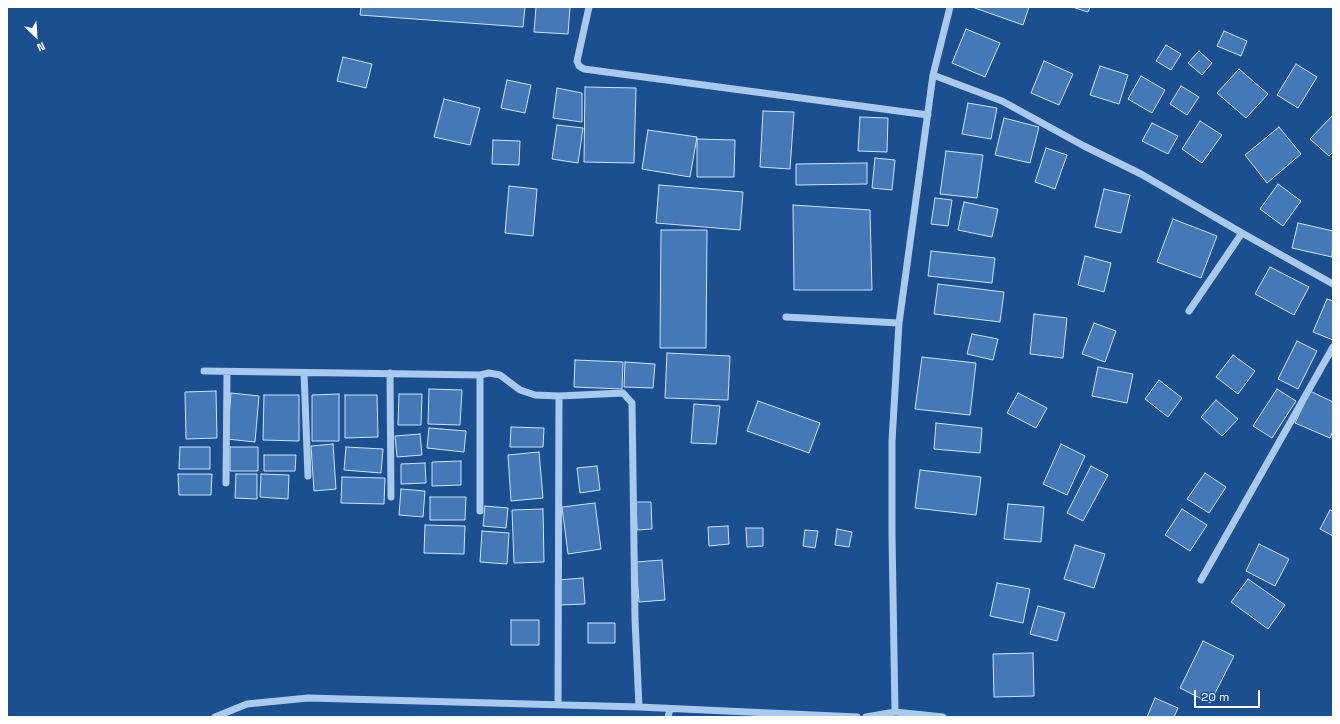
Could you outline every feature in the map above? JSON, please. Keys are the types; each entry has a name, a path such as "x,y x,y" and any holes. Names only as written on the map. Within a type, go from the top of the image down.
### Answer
{"street":[{"path":"589,7 578,61 578,66 584,70 928,115"},
{"path":"895,712 892,448 899,323 933,75 950,7"},
{"path":"933,75 1002,101 1084,146 1141,174 1333,284"},
{"path":"1190,311 1242,233"},
{"path":"786,317 899,323"},
{"path":"1202,580 1333,347"},
{"path":"204,372 480,375 488,373 500,375 520,390 528,393 559,396 623,393 632,403 635,618 639,707"},
{"path":"226,483 227,372"},
{"path":"304,373 308,476"},
{"path":"390,373 391,497"},
{"path":"480,375 480,511"},
{"path":"558,704 559,396"},
{"path":"220,716 247,704 308,698 558,704 857,717"},
{"path":"668,717 670,709"},
{"path":"866,717 895,712 943,717"}],"building":[{"path":"361,7 525,7 523,27 360,15"},
{"path":"536,7 570,7 568,34 534,32"},
{"path":"972,7 1029,7 1023,25"},
{"path":"1072,7 1090,7 1088,12"},
{"path":"966,29 1000,43 985,77 952,63"},
{"path":"1224,31 1247,41 1241,56 1217,46"},
{"path":"1166,45 1181,54 1171,70 1156,61"},
{"path":"1199,51 1212,63 1202,75 1188,63"},
{"path":"343,57 372,64 366,88 337,81"},
{"path":"1044,61 1073,74 1059,105 1031,93"},
{"path":"1296,64 1317,77 1298,108 1277,95"},
{"path":"1100,66 1128,75 1119,104 1090,95"},
{"path":"1239,69 1268,94 1246,118 1217,93"},
{"path":"1141,76 1165,90 1152,113 1128,99"},
{"path":"507,80 531,85 525,113 501,108"},
{"path":"1181,86 1199,97 1187,115 1170,104"},
{"path":"585,87 636,88 634,163 584,162"},
{"path":"557,88 582,93 582,122 553,118"},
{"path":"444,99 480,108 470,145 434,137"},
{"path":"968,103 997,108 991,139 962,134"},
{"path":"763,111 794,112 790,169 760,167"},
{"path":"1333,115 1333,152 1329,156 1310,139"},
{"path":"860,117 888,118 887,152 858,151"},
{"path":"1004,118 1039,127 1030,163 995,155"},
{"path":"1200,121 1222,135 1202,163 1182,149"},
{"path":"1152,123 1178,136 1168,154 1142,141"},
{"path":"557,125 583,128 578,163 552,159"},
{"path":"1279,127 1301,154 1267,183 1245,155"},
{"path":"648,130 697,137 690,177 642,169"},
{"path":"697,139 735,140 734,177 697,177"},
{"path":"493,140 520,141 519,165 492,164"},
{"path":"1046,148 1067,155 1055,189 1035,182"},
{"path":"946,151 983,155 977,198 940,194"},
{"path":"875,158 895,160 892,190 872,188"},
{"path":"867,163 867,184 796,185 796,164"},
{"path":"1278,184 1301,201 1283,226 1260,209"},
{"path":"659,185 743,192 740,230 656,223"},
{"path":"509,186 537,189 533,236 505,233"},
{"path":"1104,189 1130,195 1121,233 1095,227"},
{"path":"935,198 952,200 948,226 931,224"},
{"path":"964,202 998,209 992,237 958,230"},
{"path":"793,205 870,210 872,290 794,290"},
{"path":"1173,219 1217,236 1201,278 1157,262"},
{"path":"1298,223 1333,231 1332,257 1292,248"},
{"path":"661,230 707,230 706,348 660,348"},
{"path":"931,251 995,258 992,283 928,276"},
{"path":"1085,256 1111,263 1104,292 1078,285"},
{"path":"1270,267 1309,287 1294,315 1255,294"},
{"path":"938,284 1004,292 1000,322 934,314"},
{"path":"1327,299 1333,301 1333,340 1313,332"},
{"path":"1034,314 1067,318 1063,358 1030,354"},
{"path":"1094,323 1116,331 1105,362 1082,354"},
{"path":"972,334 998,339 993,360 967,354"},
{"path":"1297,341 1317,351 1298,389 1278,379"},
{"path":"667,353 730,356 728,400 665,398"},
{"path":"1233,355 1255,371 1238,394 1216,377"},
{"path":"922,357 976,363 970,415 915,409"},
{"path":"575,360 623,362 622,389 574,387"},
{"path":"625,362 655,364 653,388 624,387"},
{"path":"1098,367 1133,374 1127,403 1092,396"},
{"path":"1159,380 1182,398 1168,417 1145,399"},
{"path":"429,389 462,390 460,425 428,424"},
{"path":"1277,389 1296,401 1272,438 1253,426"},
{"path":"216,391 217,438 186,439 185,392"},
{"path":"1310,391 1333,402 1333,431 1330,438 1295,423"},
{"path":"231,393 259,396 255,442 227,439"},
{"path":"1018,393 1047,408 1036,428 1007,413"},
{"path":"339,394 339,441 312,441 312,395"},
{"path":"399,394 422,394 421,425 398,425"},
{"path":"264,395 299,395 299,441 263,440"},
{"path":"345,395 377,395 378,437 345,438"},
{"path":"1216,400 1238,419 1222,436 1201,417"},
{"path":"758,401 820,423 809,453 747,431"},
{"path":"694,404 720,406 716,444 691,443"},
{"path":"936,423 982,428 980,453 934,449"},
{"path":"511,427 544,428 543,447 510,447"},
{"path":"429,428 466,431 464,452 427,448"},
{"path":"420,434 422,455 397,457 395,436"},
{"path":"333,444 336,489 314,491 311,446"},
{"path":"1061,444 1085,456 1067,495 1043,484"},
{"path":"180,447 210,447 210,469 179,469"},
{"path":"230,447 258,447 258,471 230,471"},
{"path":"346,447 383,449 381,473 344,470"},
{"path":"539,452 543,498 511,501 508,455"},
{"path":"264,455 296,455 295,471 264,471"},
{"path":"461,461 461,485 432,486 432,462"},
{"path":"425,463 426,483 401,484 401,464"},
{"path":"597,466 600,490 580,493 577,468"},
{"path":"1091,466 1108,475 1083,521 1067,513"},
{"path":"920,470 981,477 976,515 915,508"},
{"path":"1205,473 1226,487 1209,513 1187,499"},
{"path":"178,474 212,474 211,495 179,495"},
{"path":"236,474 257,474 257,499 235,498"},
{"path":"261,474 289,475 288,499 260,497"},
{"path":"342,477 385,478 384,504 341,503"},
{"path":"401,489 425,491 423,517 399,515"},
{"path":"430,497 466,497 465,520 430,520"},
{"path":"636,502 651,502 652,529 637,530"},
{"path":"595,503 601,549 568,554 562,507"},
{"path":"1008,504 1044,507 1041,542 1004,539"},
{"path":"485,506 508,508 506,528 483,526"},
{"path":"543,509 544,562 514,563 512,510"},
{"path":"1182,509 1207,525 1190,551 1165,535"},
{"path":"1330,510 1333,511 1333,536 1320,529"},
{"path":"425,525 465,526 464,554 424,553"},
{"path":"728,526 729,544 709,546 708,527"},
{"path":"746,528 763,528 763,546 747,547"},
{"path":"837,529 852,532 849,547 835,545"},
{"path":"805,530 818,531 815,548 803,546"},
{"path":"482,531 509,533 507,564 480,562"},
{"path":"1259,544 1289,559 1275,586 1246,571"},
{"path":"1075,545 1105,554 1094,588 1064,579"},
{"path":"662,560 665,600 639,602 636,562"},
{"path":"583,578 585,604 560,605 558,580"},
{"path":"1248,579 1285,605 1268,629 1231,602"},
{"path":"997,583 1030,589 1023,623 990,616"},
{"path":"1038,606 1065,613 1057,641 1030,634"},
{"path":"511,620 539,620 539,645 511,645"},
{"path":"588,623 615,623 615,643 588,643"},
{"path":"1203,641 1234,656 1210,703 1180,688"},
{"path":"1033,653 1034,696 994,697 993,654"},
{"path":"1155,698 1178,708 1174,717 1147,717"}]}
